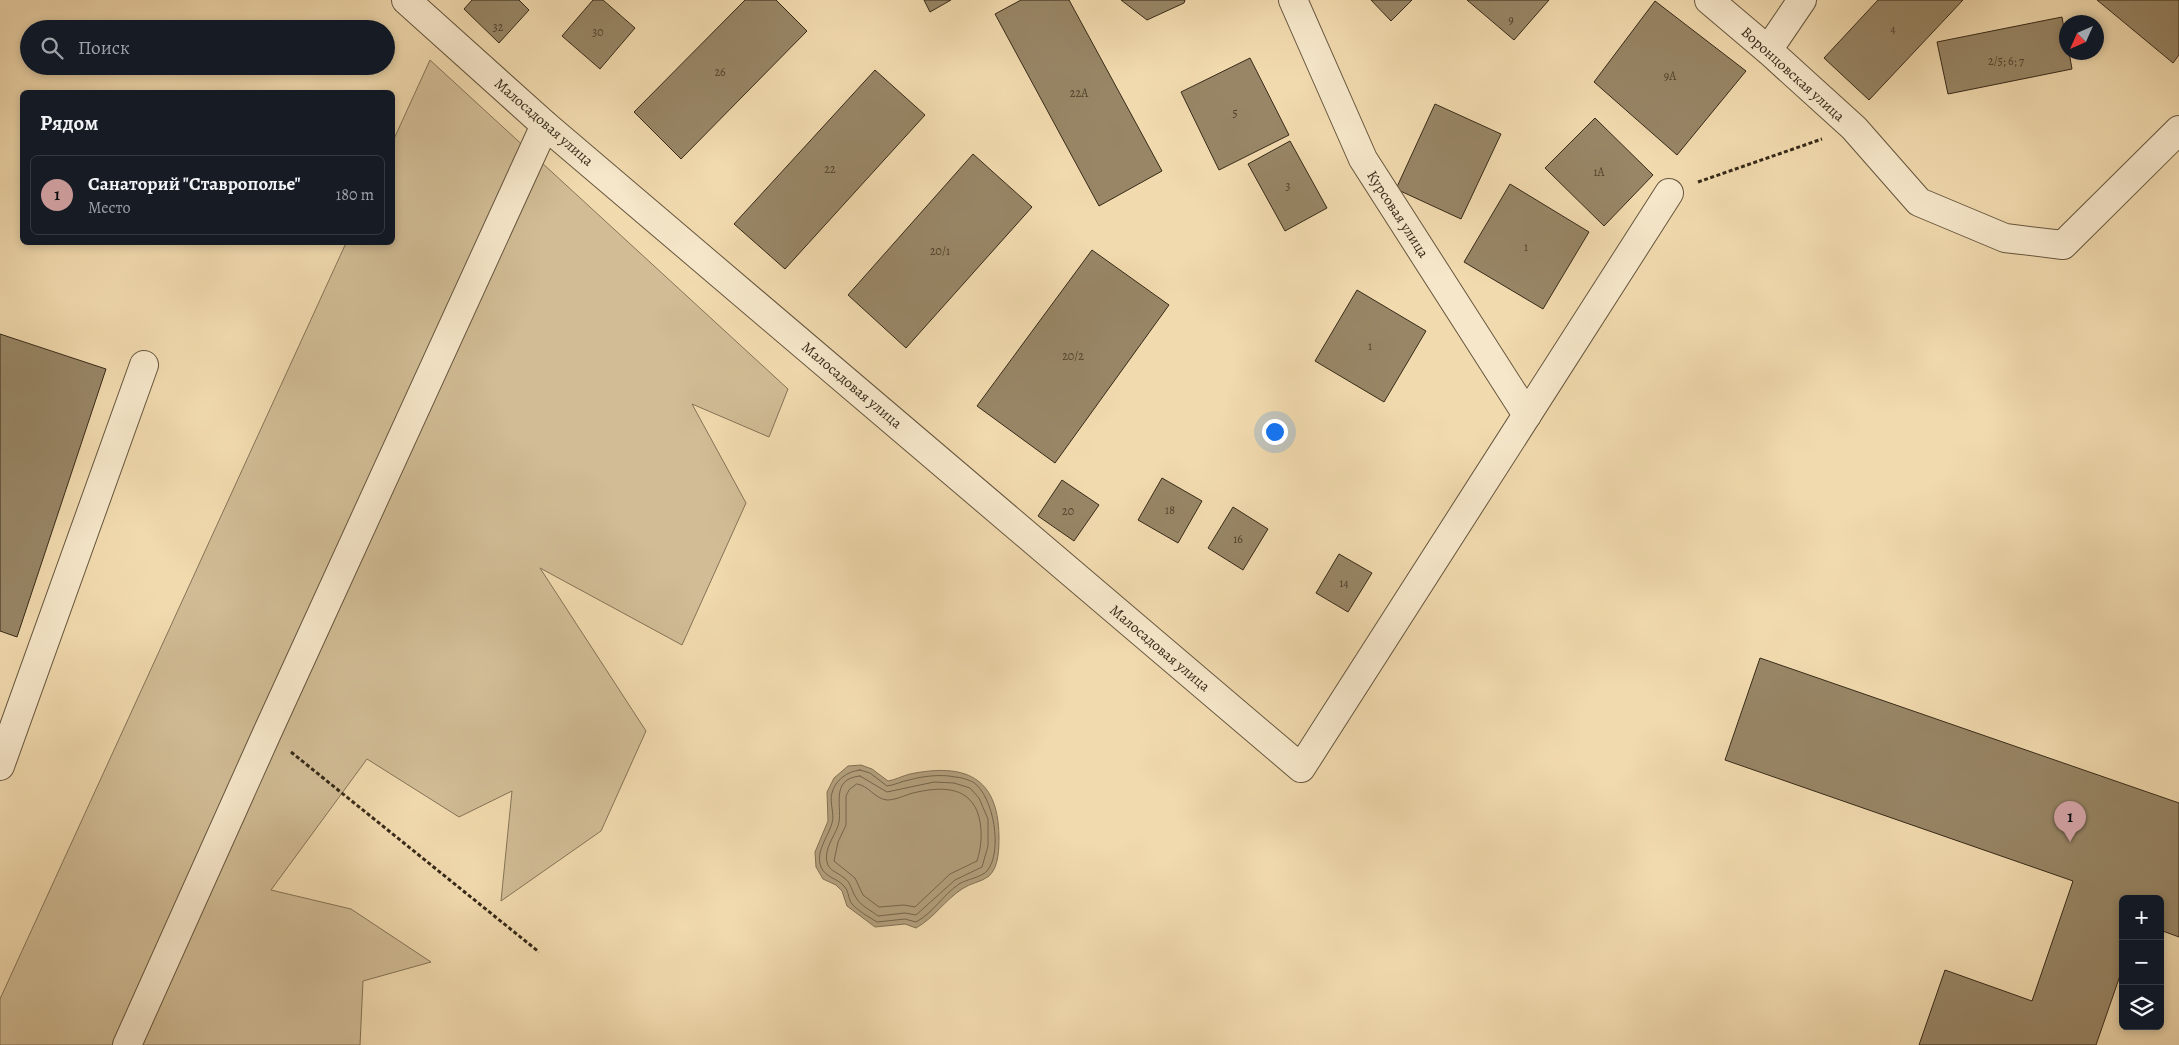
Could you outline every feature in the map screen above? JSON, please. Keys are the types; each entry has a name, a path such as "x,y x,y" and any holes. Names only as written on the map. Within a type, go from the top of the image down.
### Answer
{"street":[{"name":"Малосадовая улица","path":"406,0 545,125 1301,768 1526,415"},
{"name":"Курсовая улица","path":"1293,0 1363,159 1526,415"},
{"name":"Воронцовская улица","path":"1709,0 1768,50 1854,128 1919,202 2005,238 2063,245 2179,130"},
{"path":"1768,50 1802,0"},
{"path":"127,1045 267,733 545,125"},
{"path":"1526,415 1669,193"},
{"path":"0,766 144,365"}],"path":[{"path":"1669,193 1854,128"},
{"path":"267,733 539,952"}],"shaded area":[{"path":"430,60 788,389 769,437 692,404 746,503 682,645 540,568 646,731 601,831 501,901 512,791 459,817 367,759 271,890 351,909 431,962 363,981 360,1045 0,1045 0,999 345,245 395,245 395,137"}],"water":[{"path":"861,765 872,769 888,781 910,774 929,771 962,773 974,778 985,787 992,799 997,816 999,836 998,857 995,868 986,878 956,893 916,928 905,924 875,927 847,906 842,891 836,885 823,879 816,867 815,852 828,821 827,792 834,778 848,766"}],"building":[{"path":"472,0 519,0 529,10 499,43 464,9"},
{"path":"593,0 603,0 635,28 600,69 562,36"},
{"path":"745,0 776,0 807,31 681,159 634,112"},
{"path":"924,0 951,0 930,12"},
{"path":"1021,0 1069,0 1162,171 1099,206 995,14"},
{"path":"1121,0 1185,0 1184,3 1147,20"},
{"path":"1371,0 1412,0 1391,21"},
{"path":"1467,0 1549,0 1514,40"},
{"path":"1878,0 1963,0 1869,100 1824,58"},
{"path":"2097,0 2179,0 2179,55 2173,63"},
{"path":"1655,1 1746,71 1677,155 1594,82"},
{"path":"2059,18 2059,60 2070,60 2072,69 1948,94 1937,42"},
{"path":"1250,58 1289,135 1219,170 1181,92"},
{"path":"875,70 925,115 785,269 734,224"},
{"path":"1435,104 1501,134 1461,219 1396,189"},
{"path":"1595,118 1653,175 1604,226 1545,168"},
{"path":"1290,141 1327,208 1285,231 1248,164"},
{"path":"973,154 1032,207 906,348 848,295"},
{"path":"1510,184 1589,232 1543,309 1464,262"},
{"path":"1092,250 1169,305 1055,463 977,406"},
{"path":"1357,290 1426,331 1384,402 1315,361"},
{"path":"0,334 106,369 17,637 0,631"},
{"path":"1162,478 1202,501 1178,543 1138,520"},
{"path":"1062,480 1099,505 1074,541 1038,516"},
{"path":"1233,507 1268,529 1243,570 1208,548"},
{"path":"1339,554 1372,573 1348,612 1316,593"},
{"path":"1760,658 2179,803 2179,937 2164,931 2164,895 2119,895 2119,979 2096,1045 1919,1045 1945,970 2032,1001 2073,881 1725,760"}],"place":[{"name":"Санаторий \"Ставрополье\"","path":"2070,842"}]}
